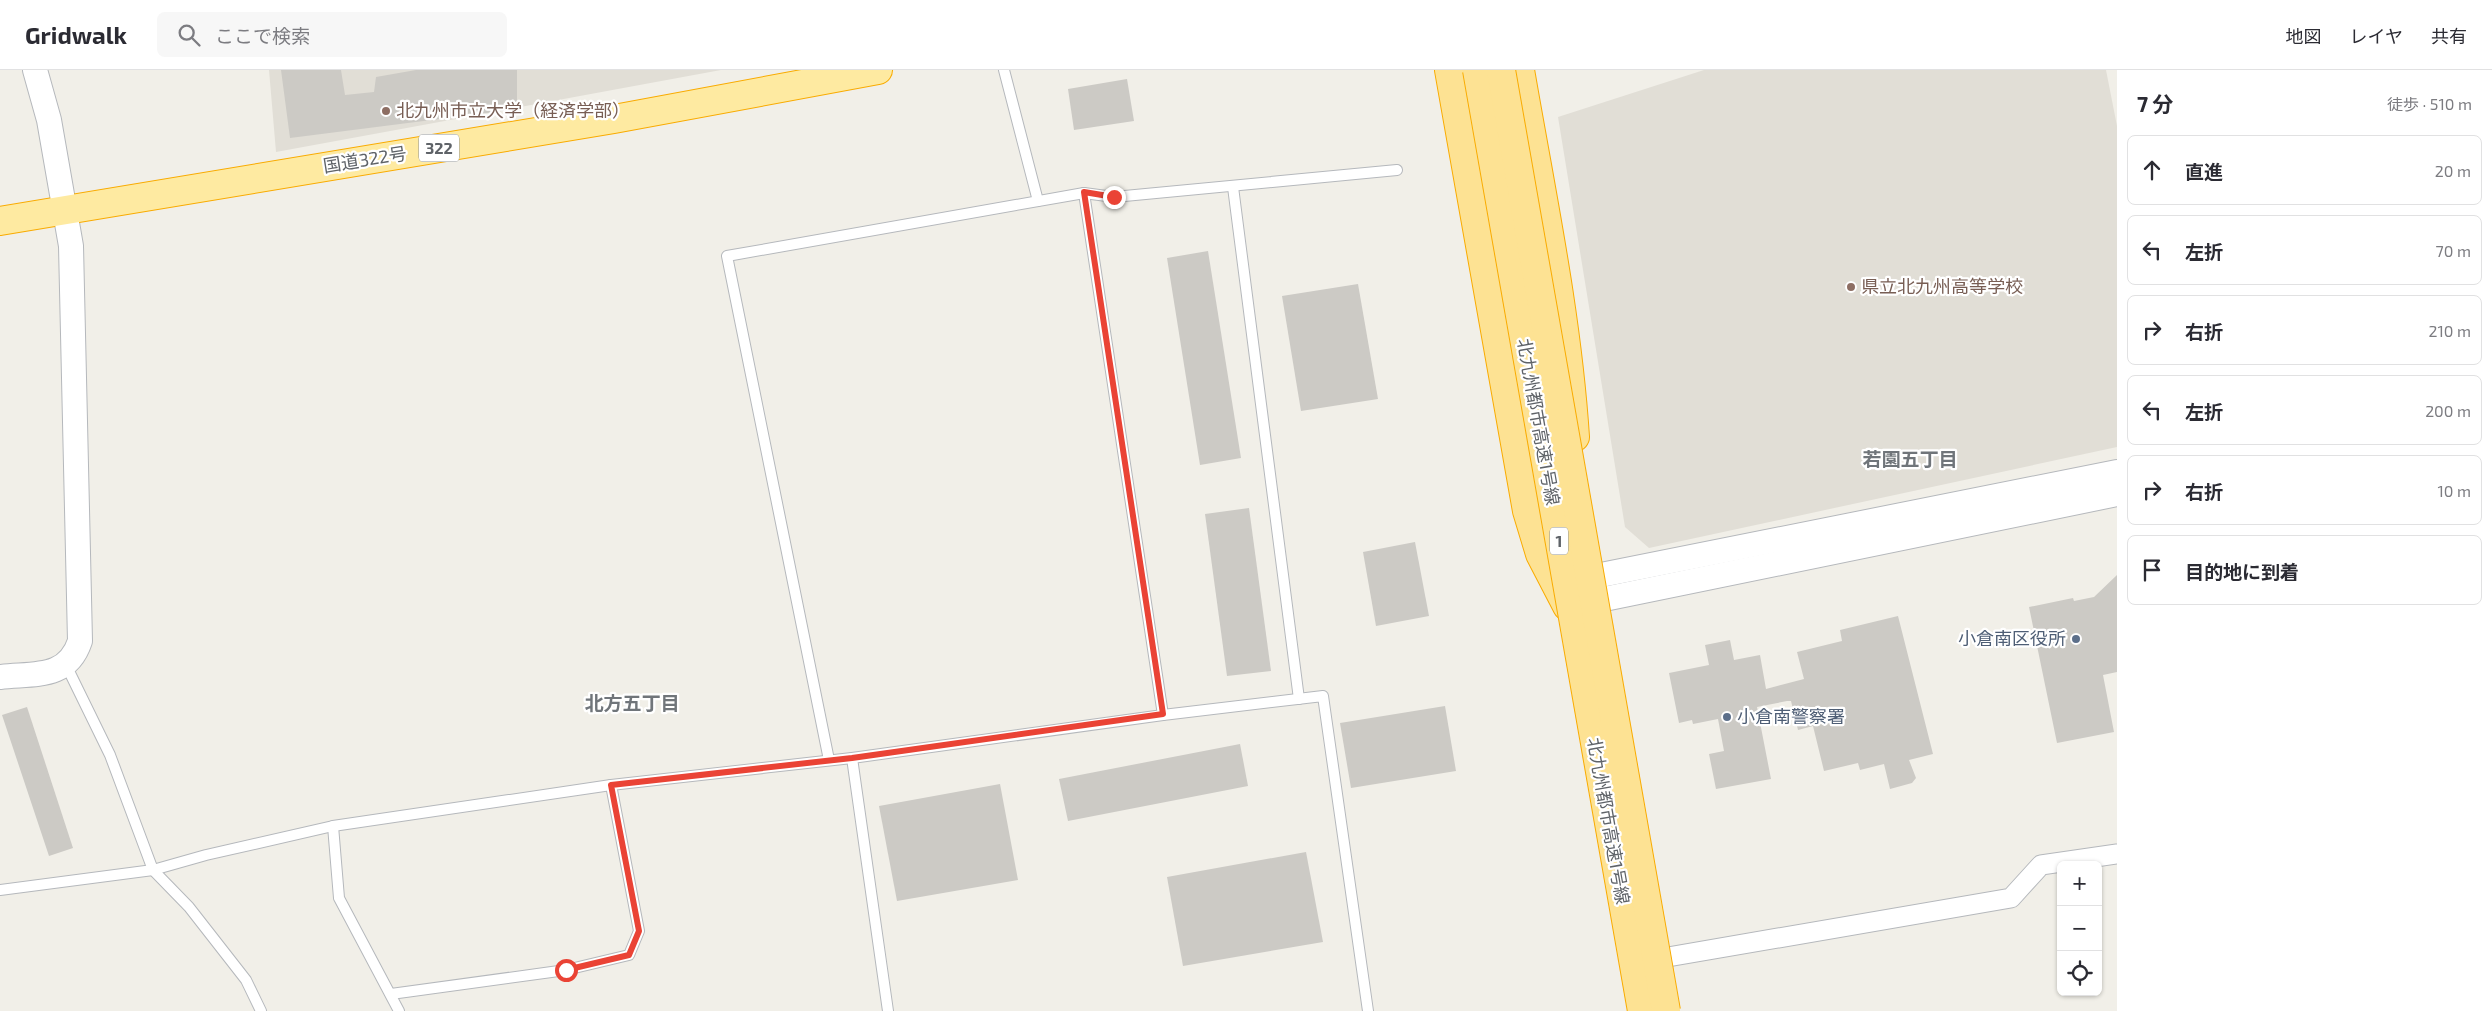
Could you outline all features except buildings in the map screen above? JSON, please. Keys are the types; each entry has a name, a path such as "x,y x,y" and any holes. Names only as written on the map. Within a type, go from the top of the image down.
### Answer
{"highway":[{"name":"国道322号","path":"0,221 614,119 878,70"},
{"path":"1448,70 1527,511 1540,554 1565,594"},
{"name":"北九州都市高速1号線","path":"1477,70 1642,1011"},
{"name":"北九州都市高速1号線","path":"1501,70 1666,1011"},
{"path":"1520,70 1572,382 1576,458"}],"street":[{"path":"0,676 52,672 66,665 76,652 80,641 71,246 63,210 49,120 35,70"},
{"path":"1565,594 2117,472"},
{"path":"1565,594 2117,494"},
{"path":"1662,958 2011,898 2040,865 2117,854"}],"lane":[{"path":"1004,70 1038,201"},
{"path":"829,760 727,256 1084,192 1114,197 1398,170"},
{"path":"1233,187 1299,699"},
{"path":"1084,192 1163,714"},
{"path":"66,665 110,755 153,870 189,907 246,980 261,1011"},
{"path":"0,890 153,870 206,855 333,826 611,785 852,758 1163,714 1324,696 1368,1011"},
{"path":"852,758 888,1011"},
{"path":"391,994 566,970 629,955 639,931 611,785"},
{"path":"333,826 339,898 391,994 398,1011"}],"shaded area":[{"name":"北九州市立大学（経済学部）","path":"269,70 721,70 276,152"},
{"name":"県立北九州高等学校","path":"1704,70 2106,70 2117,126 2117,447 1649,548 1625,527 1558,117"}],"place":[{"name":"北九州市立大学（経済学部）","path":"386,111"},
{"name":"県立北九州高等学校","path":"1851,287"},
{"name":"小倉南区役所","path":"2076,639"},
{"name":"小倉南警察署","path":"1727,717"}],"district":[{"name":"若園五丁目","path":"1910,459"},
{"name":"北方五丁目","path":"632,703"}],"route":[{"path":"566,970 629,955 639,931 611,785 852,758 1163,714 1084,192 1114,197"}]}
